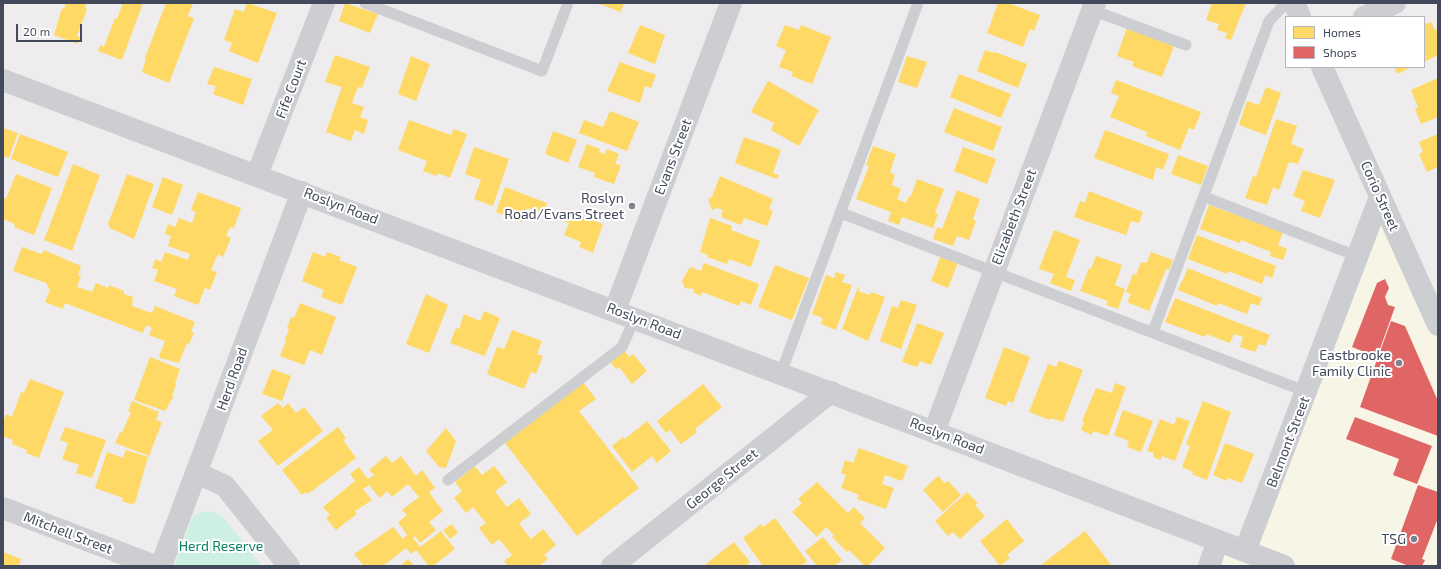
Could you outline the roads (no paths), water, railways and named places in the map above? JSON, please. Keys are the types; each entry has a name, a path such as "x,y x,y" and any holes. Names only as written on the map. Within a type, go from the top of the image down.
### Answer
{"street":[{"name":"Fife Court","path":"257,175 324,3"},
{"name":"Evans Street","path":"625,314 731,3"},
{"path":"1294,3 1300,16"},
{"path":"1366,16 1395,3"},
{"name":"Elizabeth Street","path":"934,432 1094,6"},
{"name":"Corio Street","path":"1322,68 1438,325"},
{"name":"Roslyn Road","path":"3,80 831,392 1284,566"},
{"name":"Herd Road","path":"161,566 302,192"},
{"name":"Belmont Street","path":"1245,551 1359,257 1380,197"},
{"name":"George Street","path":"612,566 831,392"},
{"path":"197,473 225,486 289,566"},
{"name":"Mitchell Street","path":"3,508 155,566"},
{"path":"1209,566 1218,541"}],"lane":[{"path":"365,3 542,71 568,3"},
{"path":"780,373 841,213 918,3"},
{"path":"1153,332 1269,20 1286,3"},
{"path":"1094,6 1186,45"},
{"path":"1204,197 1359,257"},
{"path":"841,213 1307,392"},
{"path":"448,480 622,347 625,314"}],"place":[{"name":"Roslyn Road/Evans Street","path":"632,206"},
{"name":"Eastbrooke Family Clinic","path":"1399,363"},
{"name":"TSG","path":"1414,539"}],"park label":[{"name":"Herd Reserve","path":"221,546"}]}
